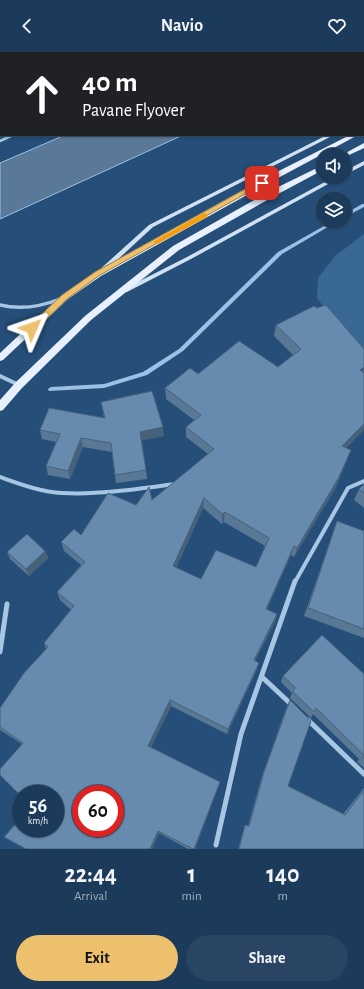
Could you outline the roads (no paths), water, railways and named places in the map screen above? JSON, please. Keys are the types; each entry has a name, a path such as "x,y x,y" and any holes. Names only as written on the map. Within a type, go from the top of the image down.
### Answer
{"main road":[{"path":"98,274 152,226 329,136"},
{"path":"0,358 65,297 98,274 262,183 353,136"},
{"path":"352,151 364,145"},
{"path":"352,169 364,163"},
{"path":"0,407 19,385 88,318 176,248 316,171"},
{"path":"122,292 189,258 325,184"}],"street":[{"path":"0,140 11,136"},
{"path":"0,305 22,309 49,304 65,297"},
{"path":"0,376 19,385"},
{"path":"0,477 27,487 60,493 128,490 175,484"},
{"path":"216,845 241,734 296,578 348,488 364,481"},
{"path":"0,652 7,604"},
{"path":"262,677 296,709"},
{"path":"302,714 364,774"}],"waterway":[{"path":"352,212 364,205"},
{"path":"51,389 104,386 145,374 181,350 280,253 324,228"}]}
